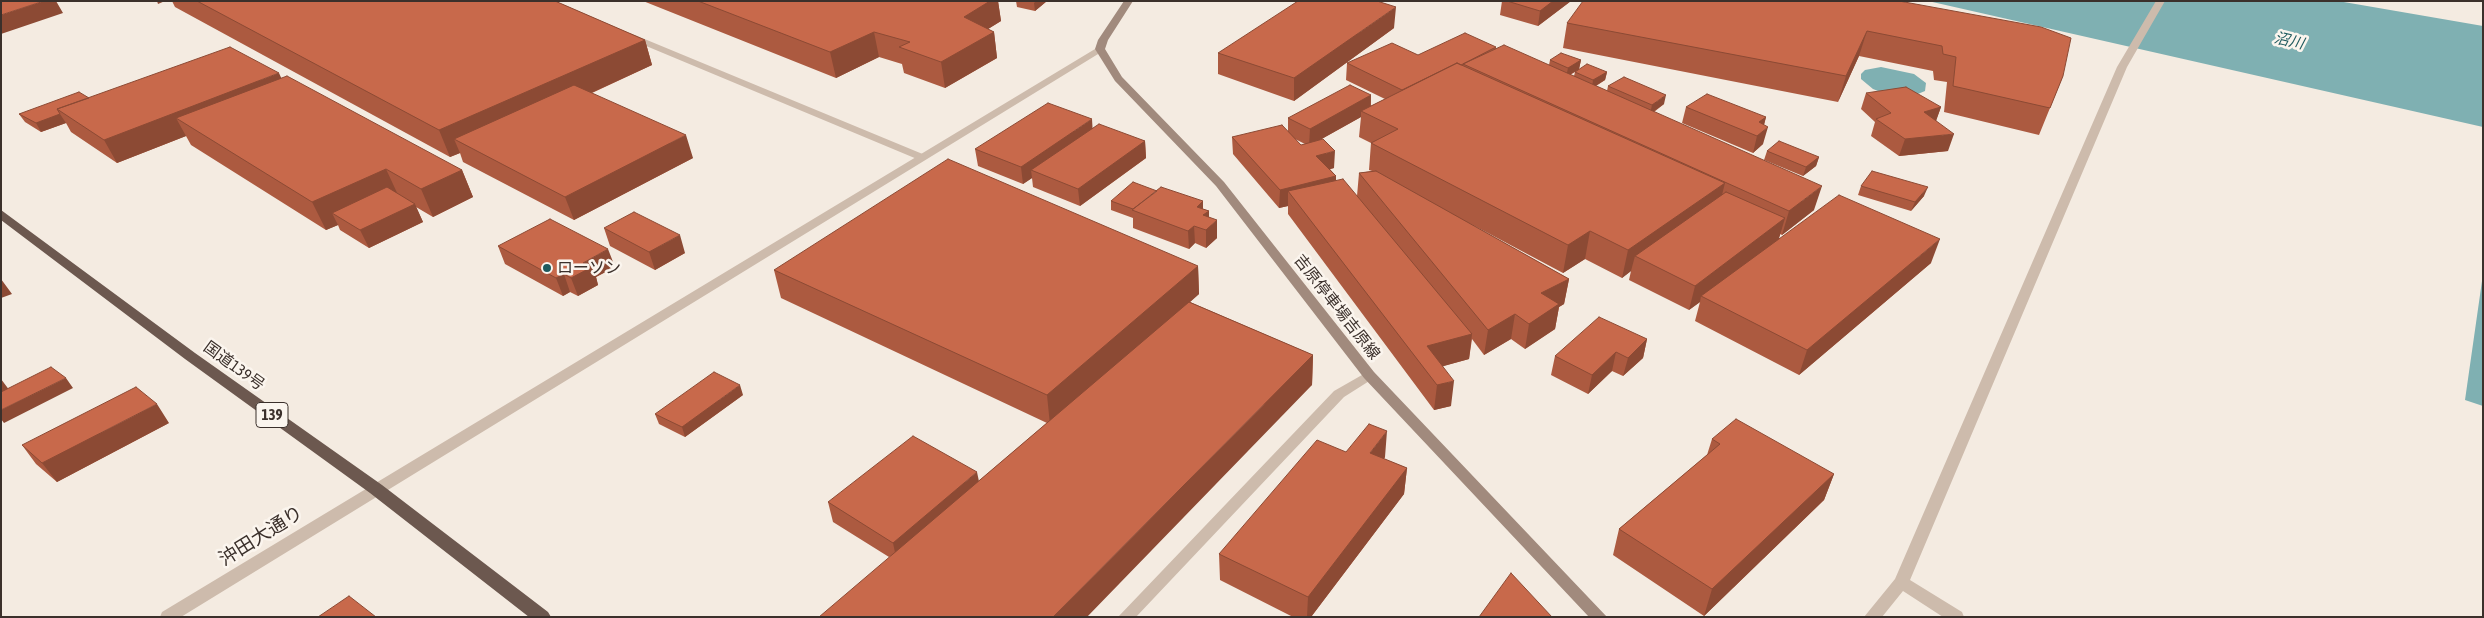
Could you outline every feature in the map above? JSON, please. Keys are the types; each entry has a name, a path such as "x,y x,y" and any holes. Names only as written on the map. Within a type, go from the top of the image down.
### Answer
{"highway":[{"name":"国道139号","path":"1,214 190,356 376,489 542,617"}],"main road":[{"path":"1100,48 1103,40 1129,1"},
{"name":"吉原停車場吉原線","path":"1100,48 1118,79 1220,184 1369,374 1599,617"}],"street":[{"path":"1872,617 1901,582 2122,67 2160,1"},
{"path":"619,32 921,157"},
{"name":"沖田大通り","path":"168,617 1100,48"},
{"path":"1126,617 1339,394 1369,374"},
{"path":"1901,582 1956,617"}],"water":[{"name":"沼川","path":"1928,1 2338,1 2483,26 2483,127"},
{"path":"1881,67 1914,74 1926,83 1925,91 1913,96 1883,93 1873,89 1861,79 1861,74 1865,70"},
{"path":"2483,274 2483,406 2465,400"}],"building":[{"path":"1,1 44,1 1,15"},
{"path":"197,1 555,1 645,40 439,130"},
{"path":"698,1 990,1 964,17 994,32 941,62 899,47 910,42 874,32 830,52"},
{"path":"1298,1 1377,1 1396,7 1294,78 1218,53"},
{"path":"1507,1 1553,1 1540,11"},
{"path":"1583,1 1899,1 2041,27 2071,38 2063,76 2050,108 1953,86 1956,57 1943,54 1942,46 1867,31 1846,76 1567,23"},
{"path":"1465,33 1496,47 1461,65 1457,63 1402,90 1347,63 1392,43 1418,55"},
{"path":"1504,45 1822,186 1789,211 1463,64"},
{"path":"230,47 279,73 104,140 57,109"},
{"path":"1561,53 1581,60 1568,68 1550,60"},
{"path":"1457,63 1725,183 1628,250 1590,231 1568,245 1371,143 1398,129 1361,111"},
{"path":"1587,64 1607,72 1593,80 1575,72"},
{"path":"287,76 462,170 421,189 386,169 312,202 176,118"},
{"path":"1624,77 1666,95 1652,105 1608,86"},
{"path":"574,85 686,135 565,197 454,139"},
{"path":"1350,85 1371,95 1310,129 1288,118"},
{"path":"1906,87 1941,107 1924,112 1954,134 1905,139 1876,119 1891,113 1866,93"},
{"path":"79,92 89,98 57,109 60,114 36,123 19,114"},
{"path":"1707,94 1766,117 1759,122 1768,127 1757,136 1686,107"},
{"path":"1048,103 1092,119 1021,167 975,149"},
{"path":"1099,124 1145,141 1078,189 1031,170"},
{"path":"1282,125 1301,145 1323,139 1335,151 1316,156 1336,176 1280,190 1232,137"},
{"path":"1779,141 1819,157 1806,167 1767,151"},
{"path":"948,159 1198,266 1047,395 774,270"},
{"path":"1376,171 1569,279 1541,293 1559,304 1529,324 1515,314 1488,330 1359,173"},
{"path":"1872,171 1928,187 1915,202 1861,186"},
{"path":"1343,179 1472,334 1427,346 1454,381 1437,385 1288,191"},
{"path":"1133,182 1157,191 1133,209 1111,201"},
{"path":"387,187 415,204 360,230 332,213"},
{"path":"1161,187 1203,201 1197,207 1209,211 1203,215 1217,220 1206,230 1194,226 1188,231 1132,210"},
{"path":"1726,192 1785,218 1695,286 1635,256"},
{"path":"1839,195 1940,239 1807,350 1701,296"},
{"path":"634,212 680,235 649,252 604,228"},
{"path":"550,219 608,249 583,263 592,267 571,278 564,274 556,278 498,246"},
{"path":"1189,302 1313,355 1053,617 819,617"},
{"path":"1599,317 1647,339 1628,358 1616,352 1592,375 1555,356"},
{"path":"51,367 66,378 1,410 1,392"},
{"path":"714,372 740,385 682,427 655,414"},
{"path":"136,387 157,404 42,463 22,445"},
{"path":"1736,419 1834,474 1712,589 1619,529 1720,444 1712,439"},
{"path":"1369,424 1387,431 1370,453 1407,468 1308,597 1219,554 1317,440 1346,452"},
{"path":"913,436 977,472 893,543 828,502"},
{"path":"1511,573 1552,617 1479,617"},
{"path":"349,596 376,617 318,617"}],"place":[{"name":"ローソン","path":"547,268"}]}
